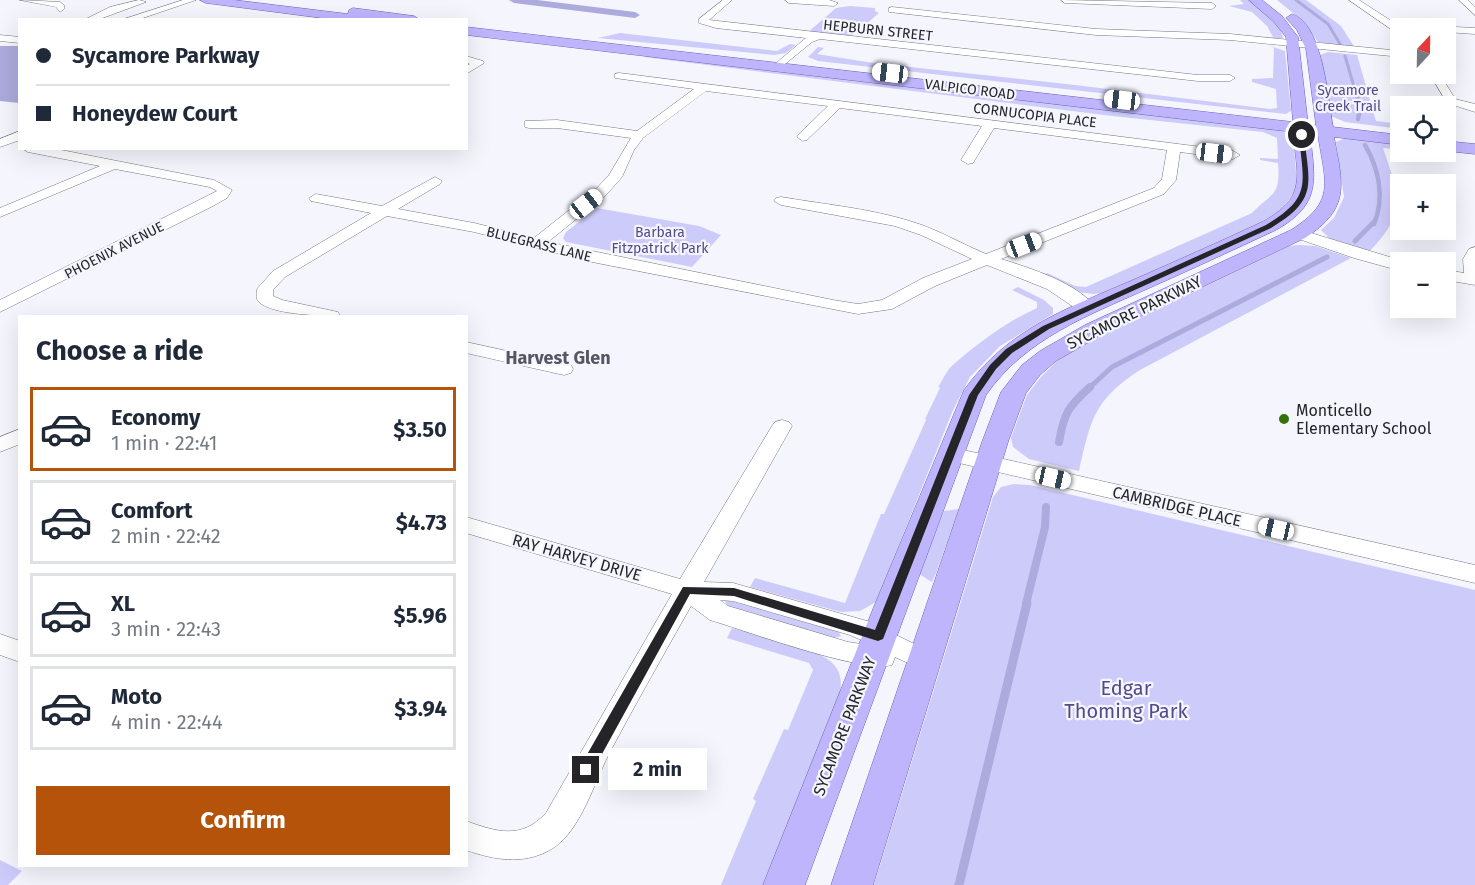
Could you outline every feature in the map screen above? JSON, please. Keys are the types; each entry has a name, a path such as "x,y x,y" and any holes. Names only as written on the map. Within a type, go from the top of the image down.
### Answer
{"main road":[{"path":"206,0 354,18"},
{"path":"251,0 398,18"},
{"name":"SYCAMORE PARKWAY","path":"1255,0 1302,46"},
{"name":"SYCAMORE PARKWAY","path":"852,885 1014,392 1031,370 1067,343 1298,234 1324,214 1334,195 1312,126 1302,46 1303,28 1271,0"},
{"name":"VALPICO ROAD","path":"468,26 1312,126 1390,138"},
{"name":"VALPICO ROAD","path":"468,31 786,64"},
{"name":"SYCAMORE PARKWAY","path":"784,885 973,395 993,367 1009,351 1028,338 1087,308 1269,226 1287,215 1302,199 1306,187 1312,126"},
{"name":"VALPICO ROAD","path":"1312,126 1390,132"},
{"path":"1456,139 1475,141"},
{"path":"1456,147 1475,149"}],"street":[{"path":"24,0 60,5 60,9"},
{"path":"131,18 192,0"},
{"name":"HEPBURN STREET","path":"728,0 704,18 703,22 818,37 1198,78 1230,78"},
{"path":"789,0 834,3"},
{"path":"1353,0 1390,25"},
{"path":"1463,0 1474,12"},
{"path":"93,18 146,1"},
{"path":"1059,33 1065,5 1212,6"},
{"path":"892,10 1059,33 1217,38 1390,55"},
{"path":"105,13 123,16 143,14"},
{"path":"1456,29 1475,31"},
{"path":"786,64 819,41 818,37"},
{"path":"0,38 18,40"},
{"path":"1050,62 1056,51"},
{"path":"468,60 479,63 468,70"},
{"name":"CORNUCOPIA PLACE","path":"619,76 1233,155"},
{"path":"1440,84 1447,98 1458,105 1475,108"},
{"path":"536,244 602,191 615,177 628,150 639,135 704,87"},
{"path":"803,137 837,104"},
{"path":"529,124 557,124 639,135"},
{"path":"968,160 990,124"},
{"path":"0,143 18,136"},
{"path":"0,143 18,147"},
{"path":"986,259 1159,191 1169,180 1174,148"},
{"path":"38,150 113,165"},
{"path":"0,213 113,165"},
{"name":"PHOENIX AVENUE","path":"0,307 208,203 222,195 225,190 214,184 113,165"},
{"path":"327,315 277,304 265,298 266,289 279,274 435,181"},
{"name":"BLUEGRASS LANE","path":"316,198 474,228 536,244 833,305 868,309 886,305 929,282 986,259"},
{"path":"781,201 898,223 941,237 986,259 998,272 1060,303 1087,308 1114,321"},
{"path":"1298,234 1390,263"},
{"path":"1456,277 1474,280 1471,259 1475,252"},
{"path":"468,347 564,369"},
{"path":"468,835 518,846 531,843 548,833 573,799 592,755 730,510 782,426"},
{"path":"0,446 18,436"},
{"name":"CAMBRIDGE PLACE","path":"950,454 1475,574"},
{"name":"RAY HARVEY DRIVE","path":"468,526 687,590 719,613 875,646 925,661"},
{"path":"0,644 18,651"}],"green space":[{"path":"1240,0 1249,0 1265,13 1278,27 1283,38 1269,39 1273,37 1267,26 1252,12 1229,6 1244,4"},
{"name":"Sycamore Creek Trail","path":"1277,0 1306,0 1341,26 1355,48 1318,42 1303,21"},
{"path":"850,6 875,8 875,11 879,13 851,37 807,33 836,8"},
{"path":"620,33 777,51 790,44 796,45 786,53 774,55 598,38"},
{"path":"1270,46 1285,51 1291,111 1286,114 818,61 808,57 818,47 824,48 817,54 873,63 1270,109 1277,108 1276,89 1252,82 1252,79 1273,78 1274,48"},
{"name":"Sycamore Creek Trail","path":"1328,52 1357,55 1376,121 1390,123 1390,128 1345,122 1331,116 1320,55"},
{"path":"649,54 1282,131 1293,137 1297,184 1294,193 1280,211 1259,223 1104,293 1077,292 1040,276 1047,273 1075,286 1086,287 1252,213 1273,193 1278,182 1278,163 1260,160 1260,158 1278,159 1277,138 1263,132 1112,116 644,57"},
{"name":"Sycamore Creek Trail","path":"1346,138 1390,143 1390,149 1383,148 1391,174 1390,226 1369,252 1330,239 1321,230 1334,218 1344,197 1336,142"},
{"name":"Barbara Fitzpatrick Park","path":"597,208 699,226 721,235 692,267 566,242 563,238 566,232"},
{"path":"1289,246 1315,246 1351,258 1140,370 1125,381 1113,391 1097,412 1087,437 1079,471 1029,459 1013,447 1011,438 1027,395 1057,361 1074,349"},
{"path":"1018,287 1044,300 1053,308 1053,314 1000,346 970,377 953,410 876,602 860,611 841,612 750,587 755,578 845,603 881,514 884,514 940,388 938,387 947,372 994,333 1037,308 1037,302 1012,290"},
{"name":"Edgar Thoming Park","path":"1014,484 1030,485 1475,590 1475,885 874,885 993,497 1001,487"},
{"path":"959,509 932,582 919,574 944,511"},
{"path":"725,601 838,631 841,636 834,638 727,606"},
{"path":"732,628 823,656 839,672 841,680 840,694 763,885 721,885 756,801 753,799 784,729 788,730 813,670 809,663 727,638"},
{"path":"0,860 22,871 8,885 0,885"}],"shaded area":[{"path":"0,46 18,46 18,103 0,101"}],"waterway":[{"path":"514,0 635,15"},
{"path":"1296,0 1328,24 1340,44"},
{"path":"1345,56 1357,97"},
{"path":"1357,96 1360,109 1358,119"},
{"path":"1365,145 1374,164 1379,184 1379,204 1374,224"},
{"path":"1355,241 1374,222"},
{"path":"1088,389 1112,367 1327,257"},
{"path":"1059,442 1068,411 1088,389"},
{"path":"1026,604 1045,527 1046,507"},
{"path":"959,885 1027,603"}],"place":[{"name":"Monticello Elementary School","path":"1284,419"}],"district":[{"name":"Harvest Glen","path":"558,358"}],"route":[{"path":"586,770 592,755 687,590 734,592 858,628 878,636 973,395 993,367 1009,351 1046,327 1269,226 1287,215 1297,206 1305,193 1302,135"}]}
